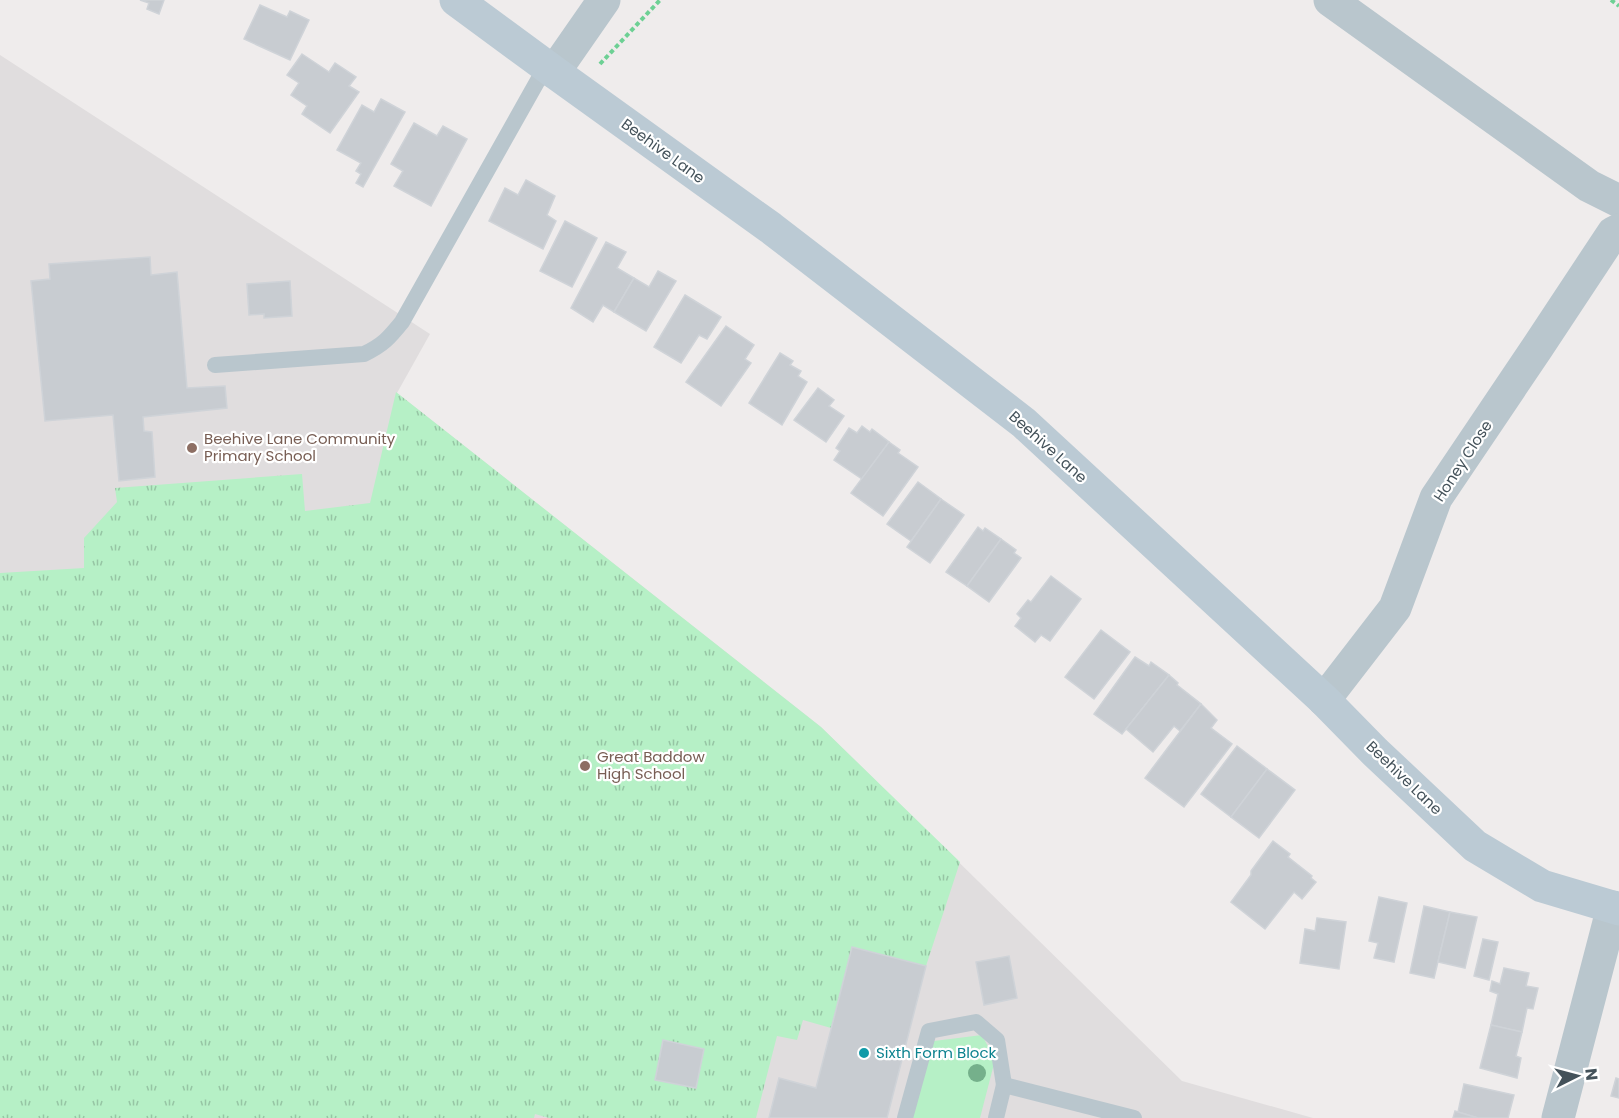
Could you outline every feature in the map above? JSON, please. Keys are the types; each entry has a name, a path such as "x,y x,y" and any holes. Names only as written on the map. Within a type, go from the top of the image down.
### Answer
{"main road":[{"name":"Beehive Lane","path":"456,0 771,228 1024,423 1324,700 1375,752 1475,846 1542,886 1616,908"}],"street":[{"path":"559,76 604,0"},
{"path":"1330,0 1589,186 1619,201"},
{"name":"Honey Close","path":"1324,700 1395,608 1436,498 1612,233 1619,230"},
{"path":"1558,1118 1616,908"}],"lane":[{"path":"215,365 364,354 379,348 402,322 559,76"},
{"path":"905,1118 929,1031 976,1022 996,1040 1004,1085 996,1118"},
{"path":"1004,1085 1134,1118"}],"path":[{"path":"559,76 660,0"},
{"path":"1611,0 1619,6"}],"shaded area":[{"name":"Great Baddow High School","path":"0,55 430,334 397,393 821,727 1182,1081 1313,1118 0,1118"}],"green space":[{"name":"Great Baddow High School","path":"396,392 821,727 960,862 926,966 852,947 831,1028 803,1020 797,1040 777,1036 756,1118 549,1118 535,1114 534,1118 0,1118 0,573 84,568 84,538 117,502 115,488 302,474 305,511 370,503"},
{"path":"982,1035 995,1060 980,1118 905,1118 926,1042"}],"building":[{"path":"140,0 164,0 159,14 147,9 149,3"},
{"path":"260,5 287,17 290,11 309,20 290,60 244,39"},
{"path":"302,54 329,72 335,63 356,77 349,86 359,92 330,133 302,114 307,106 291,95 299,83 287,75"},
{"path":"381,99 405,112 363,187 356,183 361,174 356,171 361,163 337,150 362,105 374,112"},
{"path":"414,123 437,136 443,126 467,139 431,206 394,186 403,171 391,164"},
{"path":"526,180 555,196 547,215 556,221 543,249 489,221 505,188 518,195"},
{"path":"565,221 597,238 572,287 540,271"},
{"path":"606,242 626,252 617,268 634,278 614,312 603,305 593,322 571,308"},
{"path":"150,257 151,275 177,272 187,388 225,386 227,408 143,417 144,431 152,432 155,477 119,481 113,415 45,421 31,281 50,279 49,264"},
{"path":"658,271 676,281 646,331 614,312 634,278 649,287"},
{"path":"290,281 292,316 264,318 264,314 249,315 247,284"},
{"path":"685,295 721,317 707,339 699,335 681,363 654,347"},
{"path":"726,326 754,345 745,359 751,363 721,406 686,382"},
{"path":"780,353 793,361 790,365 801,371 798,376 807,382 782,425 749,403"},
{"path":"818,388 834,400 829,406 844,416 826,442 794,420"},
{"path":"862,426 870,432 872,429 889,442 862,479 834,460 840,451 836,448 849,428 857,433"},
{"path":"889,442 900,450 898,453 918,467 883,516 851,493"},
{"path":"918,482 941,499 911,541 887,524"},
{"path":"941,499 964,515 930,563 907,547"},
{"path":"978,527 983,531 985,528 1001,539 967,586 946,572"},
{"path":"1001,539 1016,550 1014,553 1021,558 989,602 967,586"},
{"path":"1051,576 1081,599 1050,641 1041,635 1035,642 1015,626 1021,618 1017,614 1028,600 1031,602"},
{"path":"1101,630 1130,652 1094,699 1065,677"},
{"path":"1135,657 1149,666 1151,662 1169,675 1122,734 1094,714"},
{"path":"1169,675 1178,683 1177,685 1201,704 1180,731 1174,726 1153,752 1126,729"},
{"path":"1201,704 1217,720 1211,728 1232,744 1184,807 1145,778"},
{"path":"1237,746 1267,769 1231,817 1201,794"},
{"path":"1267,769 1295,790 1259,838 1231,817"},
{"path":"1273,841 1290,854 1288,857 1312,876 1311,878 1316,882 1302,899 1294,892 1265,929 1231,902"},
{"path":"1379,897 1407,903 1394,962 1374,958 1378,943 1369,941"},
{"path":"1424,906 1450,912 1434,978 1410,973"},
{"path":"1450,912 1477,917 1465,968 1438,962"},
{"path":"1317,918 1346,922 1339,969 1300,963 1305,929 1315,931"},
{"path":"1483,939 1498,942 1489,980 1474,976"},
{"name":"Sixth Form Block","path":"852,947 926,966 887,1118 769,1118 779,1078 816,1088"},
{"path":"1009,956 1017,998 984,1005 976,962"},
{"path":"1504,968 1529,973 1526,986 1538,988 1533,1009 1527,1008 1522,1032 1491,1025 1498,994 1490,991 1492,981 1500,984"},
{"path":"1491,1025 1522,1032 1516,1056 1521,1058 1517,1078 1480,1068"},
{"path":"663,1040 704,1049 696,1088 655,1080"},
{"path":"1616,1078 1619,1079 1619,1098 1611,1096"},
{"path":"1464,1084 1514,1095 1508,1118 1478,1118 1458,1112"},
{"path":"1455,1111 1458,1112 1478,1118 1453,1118"}],"place":[{"name":"Beehive Lane Community Primary School","path":"192,448"},
{"name":"Great Baddow High School","path":"585,766"},
{"name":"Sixth Form Block","path":"864,1053"}]}
